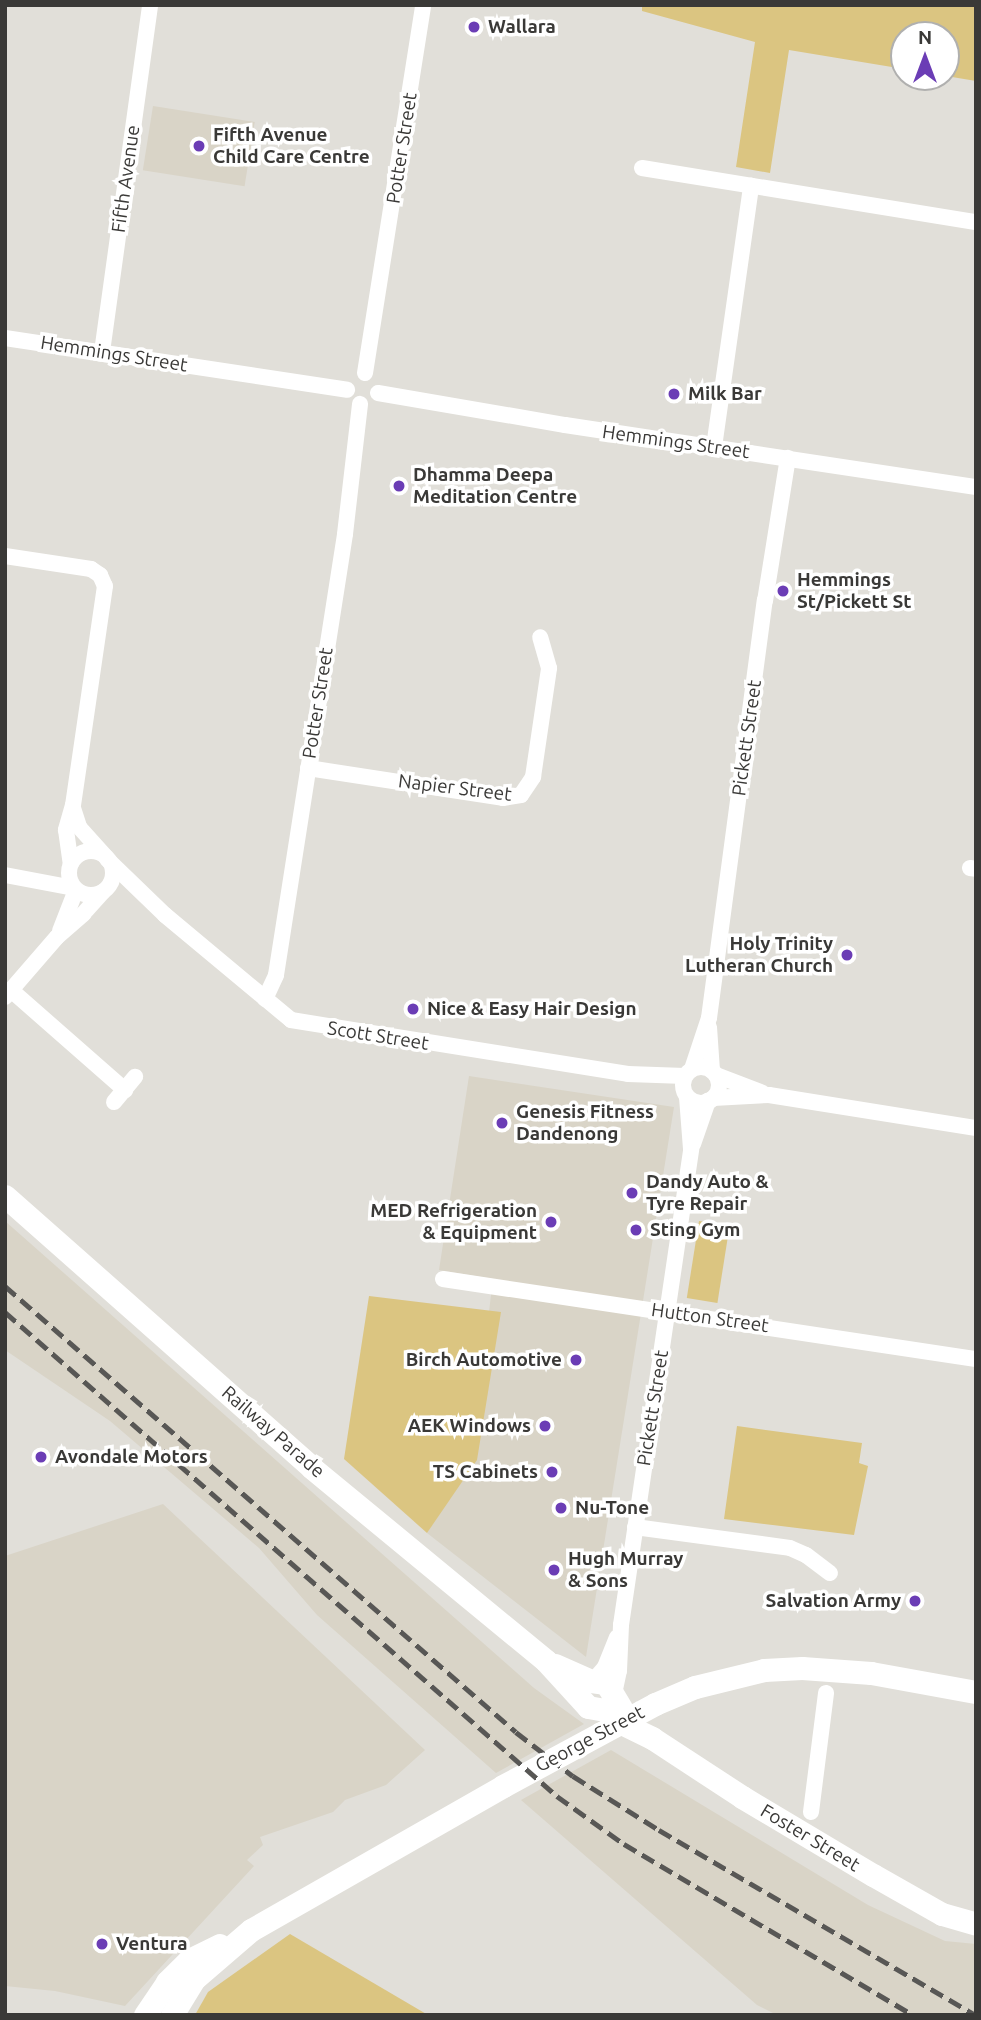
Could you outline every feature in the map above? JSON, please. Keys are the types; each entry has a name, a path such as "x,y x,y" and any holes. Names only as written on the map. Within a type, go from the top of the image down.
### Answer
{"main road":[{"name":"Railway Parade","path":"5,1196 313,1468 546,1661 589,1707"},
{"name":"Railway Parade","path":"546,1661 592,1681"},
{"name":"George Street","path":"145,2015 167,1982 190,1960 239,1938 503,1786 655,1704 695,1687 764,1670 802,1668 871,1673 976,1692"},
{"path":"592,1681 606,1683 614,1696 612,1704 605,1710 589,1707 584,1689 592,1681"},
{"name":"Foster Street","path":"614,1696 625,1713 652,1738"},
{"name":"Foster Street","path":"589,1707 652,1738 862,1869 942,1914 976,1924"},
{"name":"George Street","path":"172,2015 194,1979 239,1938"}],"street":[{"name":"Fifth Avenue","path":"102,352 150,5"},
{"name":"Potter Street","path":"365,373 423,5"},
{"path":"642,168 976,222"},
{"path":"714,447 751,186"},
{"name":"Hemmings Street","path":"5,338 347,390"},
{"path":"365,373 374,379 378,393 372,401 360,404 351,398 347,390 354,376 365,373"},
{"name":"Hemmings Street","path":"378,393 565,425 976,487"},
{"name":"Potter Street","path":"265,999 276,975 345,534 360,404"},
{"name":"Pickett Street","path":"614,1696 619,1671 621,1625 691,1149 687,1083 709,1018 765,601 788,458"},
{"path":"5,556 91,569 100,575 106,586 73,805 65,835 69,876 75,889 57,937"},
{"name":"Napier Street","path":"307,768 503,798 521,796 533,777 549,668 540,637"},
{"name":"Scott Street","path":"73,805 79,827 106,858 165,915 285,1017 305,1024 687,1083"},
{"path":"11,876 46,876 70,866 86,852 106,858 113,873 104,891 57,937 8,994 125,1090"},
{"path":"11,876 75,889 89,895 104,891"},
{"name":"Scott Street","path":"104,891 130,891 165,915"},
{"name":"Pickett Street","path":"709,1018 714,1073"},
{"path":"769,1095 697,1102 687,1083 702,1067 769,1095 976,1128"},
{"path":"711,1100 719,1087 714,1073"},
{"name":"Pickett Street","path":"691,1149 711,1100"},
{"name":"Hutton Street","path":"443,1279 976,1359"},
{"path":"635,1527 790,1548 806,1555 830,1573"},
{"name":"Pickett Street","path":"592,1681 605,1667 621,1625"},
{"path":"811,1812 826,1693"}],"shaded area":[{"path":"642,5 976,5 976,81 960,78 960,21 890,21 890,67 789,50 770,173 736,167 755,42 642,11"},
{"name":"Fifth Avenue Child Care Centre","path":"153,106 255,122 245,186 143,170"},
{"path":"469,1076 674,1107 586,1657 427,1533 471,1458 493,1279 439,1270"},
{"path":"5,1221 534,1688 584,1724 496,1773 317,1615 259,1548 110,1421 5,1350"},
{"path":"699,1221 730,1226 717,1303 687,1298"},
{"path":"369,1296 501,1312 477,1460 427,1533 344,1459"},
{"path":"737,1426 862,1443 859,1463 868,1466 854,1535 724,1519"},
{"path":"163,1504 425,1750 386,1785 345,1800 333,1812 260,1837 263,1845 247,1860 254,1866 125,2006 55,1991 5,1986 5,1556"},
{"path":"611,1750 868,1905 945,1941 976,1944 976,2015 777,2015 757,2005 521,1800"},
{"path":"290,1934 428,2015 195,2015 208,1992"}],"railway":[{"path":"5,1286 516,1732 573,1776 659,1830 975,2015"},
{"path":"5,1312 557,1796 624,1844 913,2015"}],"place":[{"name":"Wallara","path":"474,27"},
{"name":"Fifth Avenue Child Care Centre","path":"199,146"},
{"name":"Milk Bar","path":"674,394"},
{"name":"Dhamma Deepa Meditation Centre","path":"399,486"},
{"name":"Hemmings St/Pickett St","path":"783,591"},
{"name":"Holy Trinity Lutheran Church","path":"847,955"},
{"name":"Nice & Easy Hair Design","path":"413,1009"},
{"name":"Genesis Fitness Dandenong","path":"502,1123"},
{"name":"Dandy Auto & Tyre Repair","path":"632,1193"},
{"name":"MED Refrigeration & Equipment","path":"551,1222"},
{"name":"Sting Gym","path":"636,1230"},
{"name":"Birch Automotive","path":"576,1360"},
{"name":"AEK Windows","path":"545,1426"},
{"name":"Avondale Motors","path":"41,1457"},
{"name":"TS Cabinets","path":"552,1472"},
{"name":"Nu-Tone","path":"561,1508"},
{"name":"Hugh Murray & Sons","path":"554,1570"},
{"name":"Salvation Army","path":"915,1601"},
{"name":"Ventura","path":"102,1944"}]}
